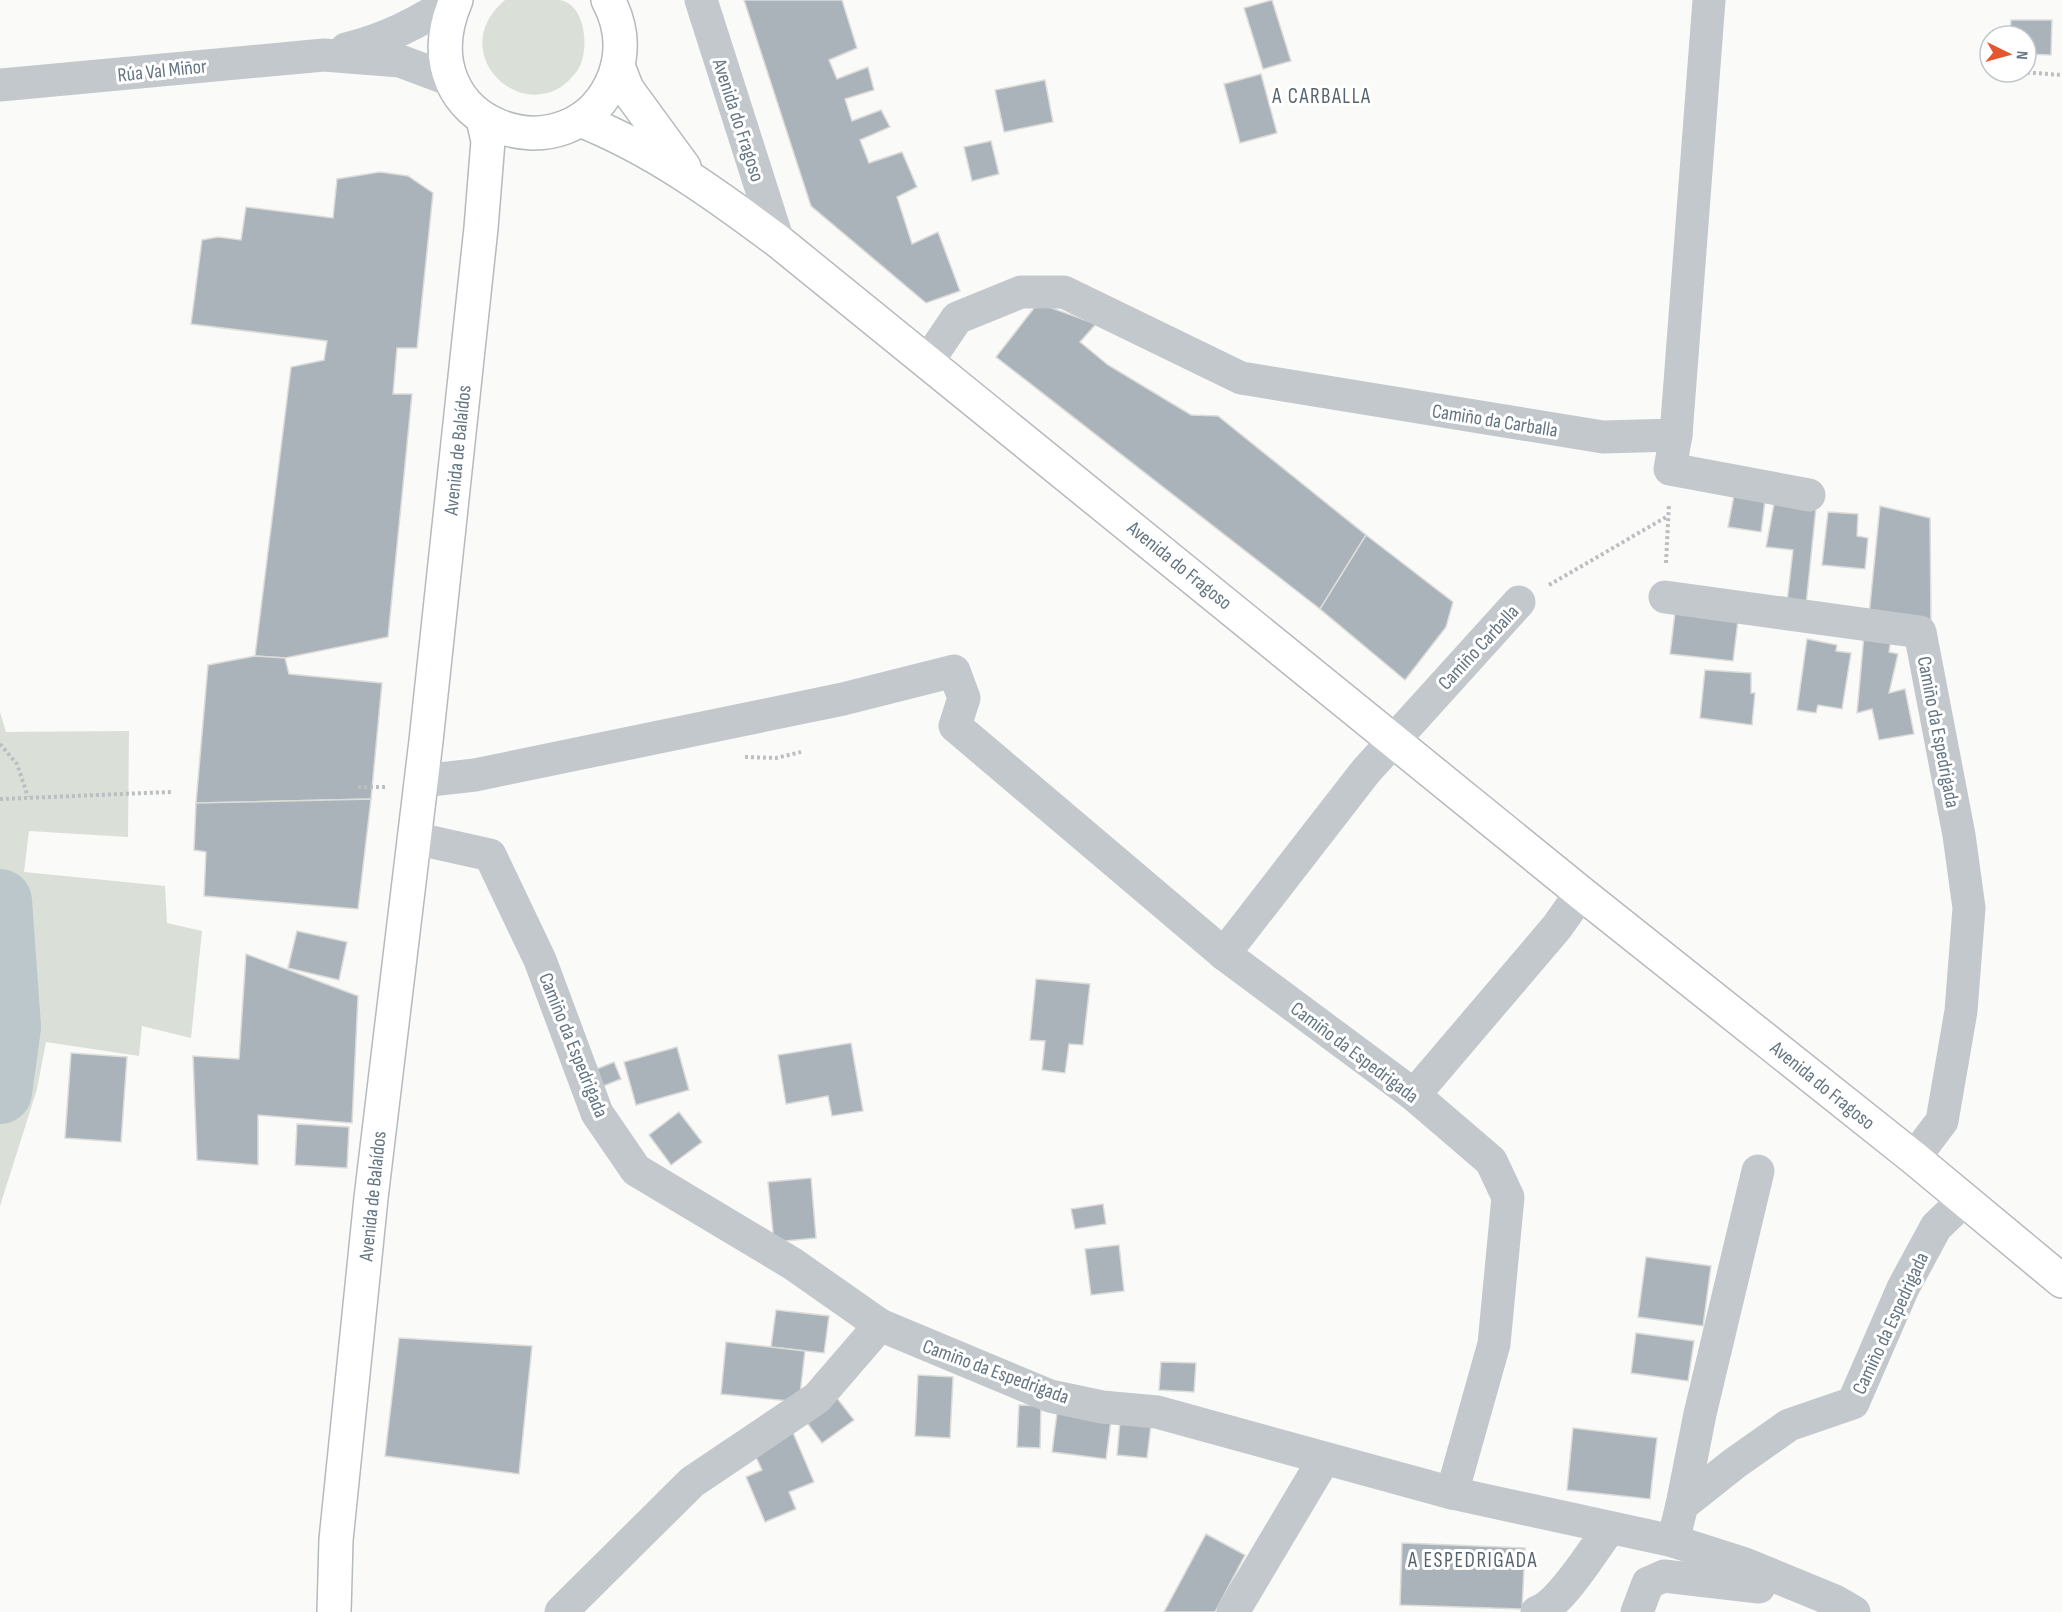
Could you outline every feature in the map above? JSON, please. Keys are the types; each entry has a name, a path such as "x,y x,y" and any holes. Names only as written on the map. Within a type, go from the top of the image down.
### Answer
{"main road":[{"path":"454,0 446,23 444,52 451,80 464,102 483,119 501,128 521,133 541,133 561,129 580,120 597,105 610,87 618,66 621,40 616,15 608,0"},
{"path":"618,66 627,89 692,178"},
{"name":"Avenida de Balaídos","path":"334,1612 336,1540 371,1198 421,781 481,228 488,141 483,119"},
{"path":"580,120 630,142 692,178"},
{"name":"Avenida do Fragoso","path":"692,178 778,241 798,260 928,361 1581,892 1914,1158 2062,1281"}],"street":[{"path":"324,55 380,40 420,22 454,0"},
{"name":"Avenida do Fragoso","path":"701,0 778,241"},
{"path":"1709,0 1676,435 1670,469 1809,495"},
{"path":"324,55 400,61 451,80"},
{"name":"Rúa Val Miñor","path":"0,86 324,55"},
{"name":"Camiño da Carballa","path":"928,361 957,318 1021,292 1064,292 1241,378 1603,437 1676,435"},
{"name":"Camiño da Espedrigada","path":"1665,597 1920,632 1959,835 1969,908 1961,1011 1942,1121 1914,1158"},
{"name":"Camiño Carballa","path":"1224,954 1394,738 1519,602"},
{"name":"Camiño da Espedrigada","path":"421,781 475,775 843,699 954,671 964,698 955,726 1224,954 1414,1095 1491,1161 1508,1197 1494,1344 1452,1493"},
{"name":"Camiño da Espedrigada","path":"414,838 490,855 540,960 597,1113 636,1170 793,1264 880,1325 1050,1396 1102,1407 1157,1412 1452,1493 1672,1541 1758,1590"},
{"path":"1414,1095 1557,927 1581,892"},
{"path":"1672,1541 1758,1171"},
{"name":"Camiño da Espedrigada","path":"1682,1505 1735,1463 1789,1425 1853,1403 1908,1278 1936,1227 1964,1200"},
{"path":"561,1612 692,1482 817,1398 880,1325"},
{"path":"1233,1612 1324,1459"},
{"path":"1537,1612 1559,1596 1610,1528"},
{"name":"Camiño da Espedrigada","path":"1637,1612 1648,1583 1664,1576 1835,1601 1854,1612"}],"path":[{"path":"2038,73 2062,75"},
{"name":"Camiño Carballa","path":"1519,602 1668,516 1665,597"},
{"path":"0,744 17,764 28,796"},
{"path":"0,799 28,796 171,792"}],"shaded area":[{"path":"505,0 560,0 569,4 576,11 581,20 584,53 577,71 558,89 537,95 517,91 499,80 487,64 482,43 488,21"},
{"path":"0,712 6,732 129,731 128,837 29,831 24,872 165,886 167,923 202,931 191,1038 142,1026 139,1056 46,1042 37,1089 0,1206"}],"building":[{"path":"744,0 842,0 857,48 829,60 837,79 868,67 874,90 845,99 852,121 881,110 890,127 860,140 869,163 902,152 917,187 897,197 912,244 938,232 960,291 926,303 811,206"},
{"path":"1272,0 1291,61 1263,69 1244,8"},
{"path":"2011,20 2052,20 2051,55 2038,54 2038,24 2011,24"},
{"path":"1261,74 1277,133 1240,143 1224,84"},
{"path":"1045,80 1053,122 1004,132 995,90"},
{"path":"991,141 999,174 972,181 964,147"},
{"path":"380,172 408,176 433,193 417,348 397,348 393,394 412,394 388,637 285,658 255,656 291,367 324,360 327,341 191,324 202,240 218,237 241,240 246,207 333,218 337,179"},
{"path":"1038,303 1096,324 1080,342 1108,365 1191,415 1218,416 1366,535 1320,609 996,357"},
{"path":"1735,490 1766,493 1761,532 1728,527"},
{"path":"1776,493 1817,498 1806,605 1787,603 1793,550 1766,547"},
{"path":"1880,506 1930,518 1931,626 1869,615"},
{"path":"1828,512 1858,514 1857,536 1868,538 1865,569 1822,565"},
{"path":"1366,535 1453,602 1446,627 1405,680 1320,609"},
{"path":"1676,604 1739,612 1733,661 1670,654"},
{"path":"1864,635 1891,639 1889,652 1898,654 1889,693 1905,689 1914,734 1879,740 1872,709 1857,713"},
{"path":"1807,639 1837,645 1836,651 1851,653 1842,709 1818,705 1816,713 1797,710"},
{"path":"255,656 285,658 289,674 382,683 371,799 196,803 208,665"},
{"path":"1705,670 1751,673 1751,693 1755,693 1752,725 1700,718"},
{"path":"371,799 358,909 204,896 206,852 194,850 196,803"},
{"path":"297,931 347,942 339,980 288,968"},
{"path":"246,954 358,996 352,1123 258,1115 258,1165 197,1160 193,1056 239,1059"},
{"path":"1036,979 1090,984 1083,1045 1069,1044 1065,1073 1042,1070 1045,1041 1030,1040"},
{"path":"851,1043 863,1111 832,1116 828,1096 786,1104 778,1055"},
{"path":"677,1047 689,1090 636,1105 624,1062"},
{"path":"71,1053 127,1057 121,1142 65,1138"},
{"path":"614,1062 621,1079 598,1088 592,1071"},
{"path":"679,1112 702,1142 671,1165 649,1135"},
{"path":"297,1124 349,1127 347,1168 295,1165"},
{"path":"811,1178 816,1238 774,1242 768,1182"},
{"path":"1103,1204 1106,1224 1075,1229 1071,1209"},
{"path":"1119,1245 1124,1291 1091,1295 1085,1249"},
{"path":"1646,1257 1711,1266 1703,1326 1638,1317"},
{"path":"776,1310 829,1316 824,1353 771,1347"},
{"path":"1636,1333 1694,1341 1688,1381 1631,1373"},
{"path":"399,1338 532,1346 519,1474 385,1456"},
{"path":"726,1342 805,1351 799,1402 721,1394"},
{"path":"1161,1362 1196,1363 1194,1392 1159,1390"},
{"path":"918,1375 953,1377 950,1438 915,1436"},
{"path":"836,1397 854,1420 822,1443 805,1420"},
{"path":"1019,1405 1041,1406 1040,1448 1017,1447"},
{"path":"1057,1413 1111,1420 1106,1459 1052,1452"},
{"path":"1120,1421 1151,1425 1147,1458 1117,1455"},
{"path":"791,1428 814,1482 789,1492 796,1509 765,1522 746,1477 762,1470 751,1446"},
{"path":"1573,1428 1657,1438 1650,1499 1567,1490"},
{"path":"1206,1534 1245,1555 1215,1612 1164,1612"},
{"path":"1402,1543 1525,1548 1522,1609 1400,1605"}],"waterway":[{"path":"0,901 9,1027 0,1092"}],"district":[{"name":"A CARBALLA","path":"1322,96"},
{"name":"A ESPEDRIGADA","path":"1473,1560"}]}
